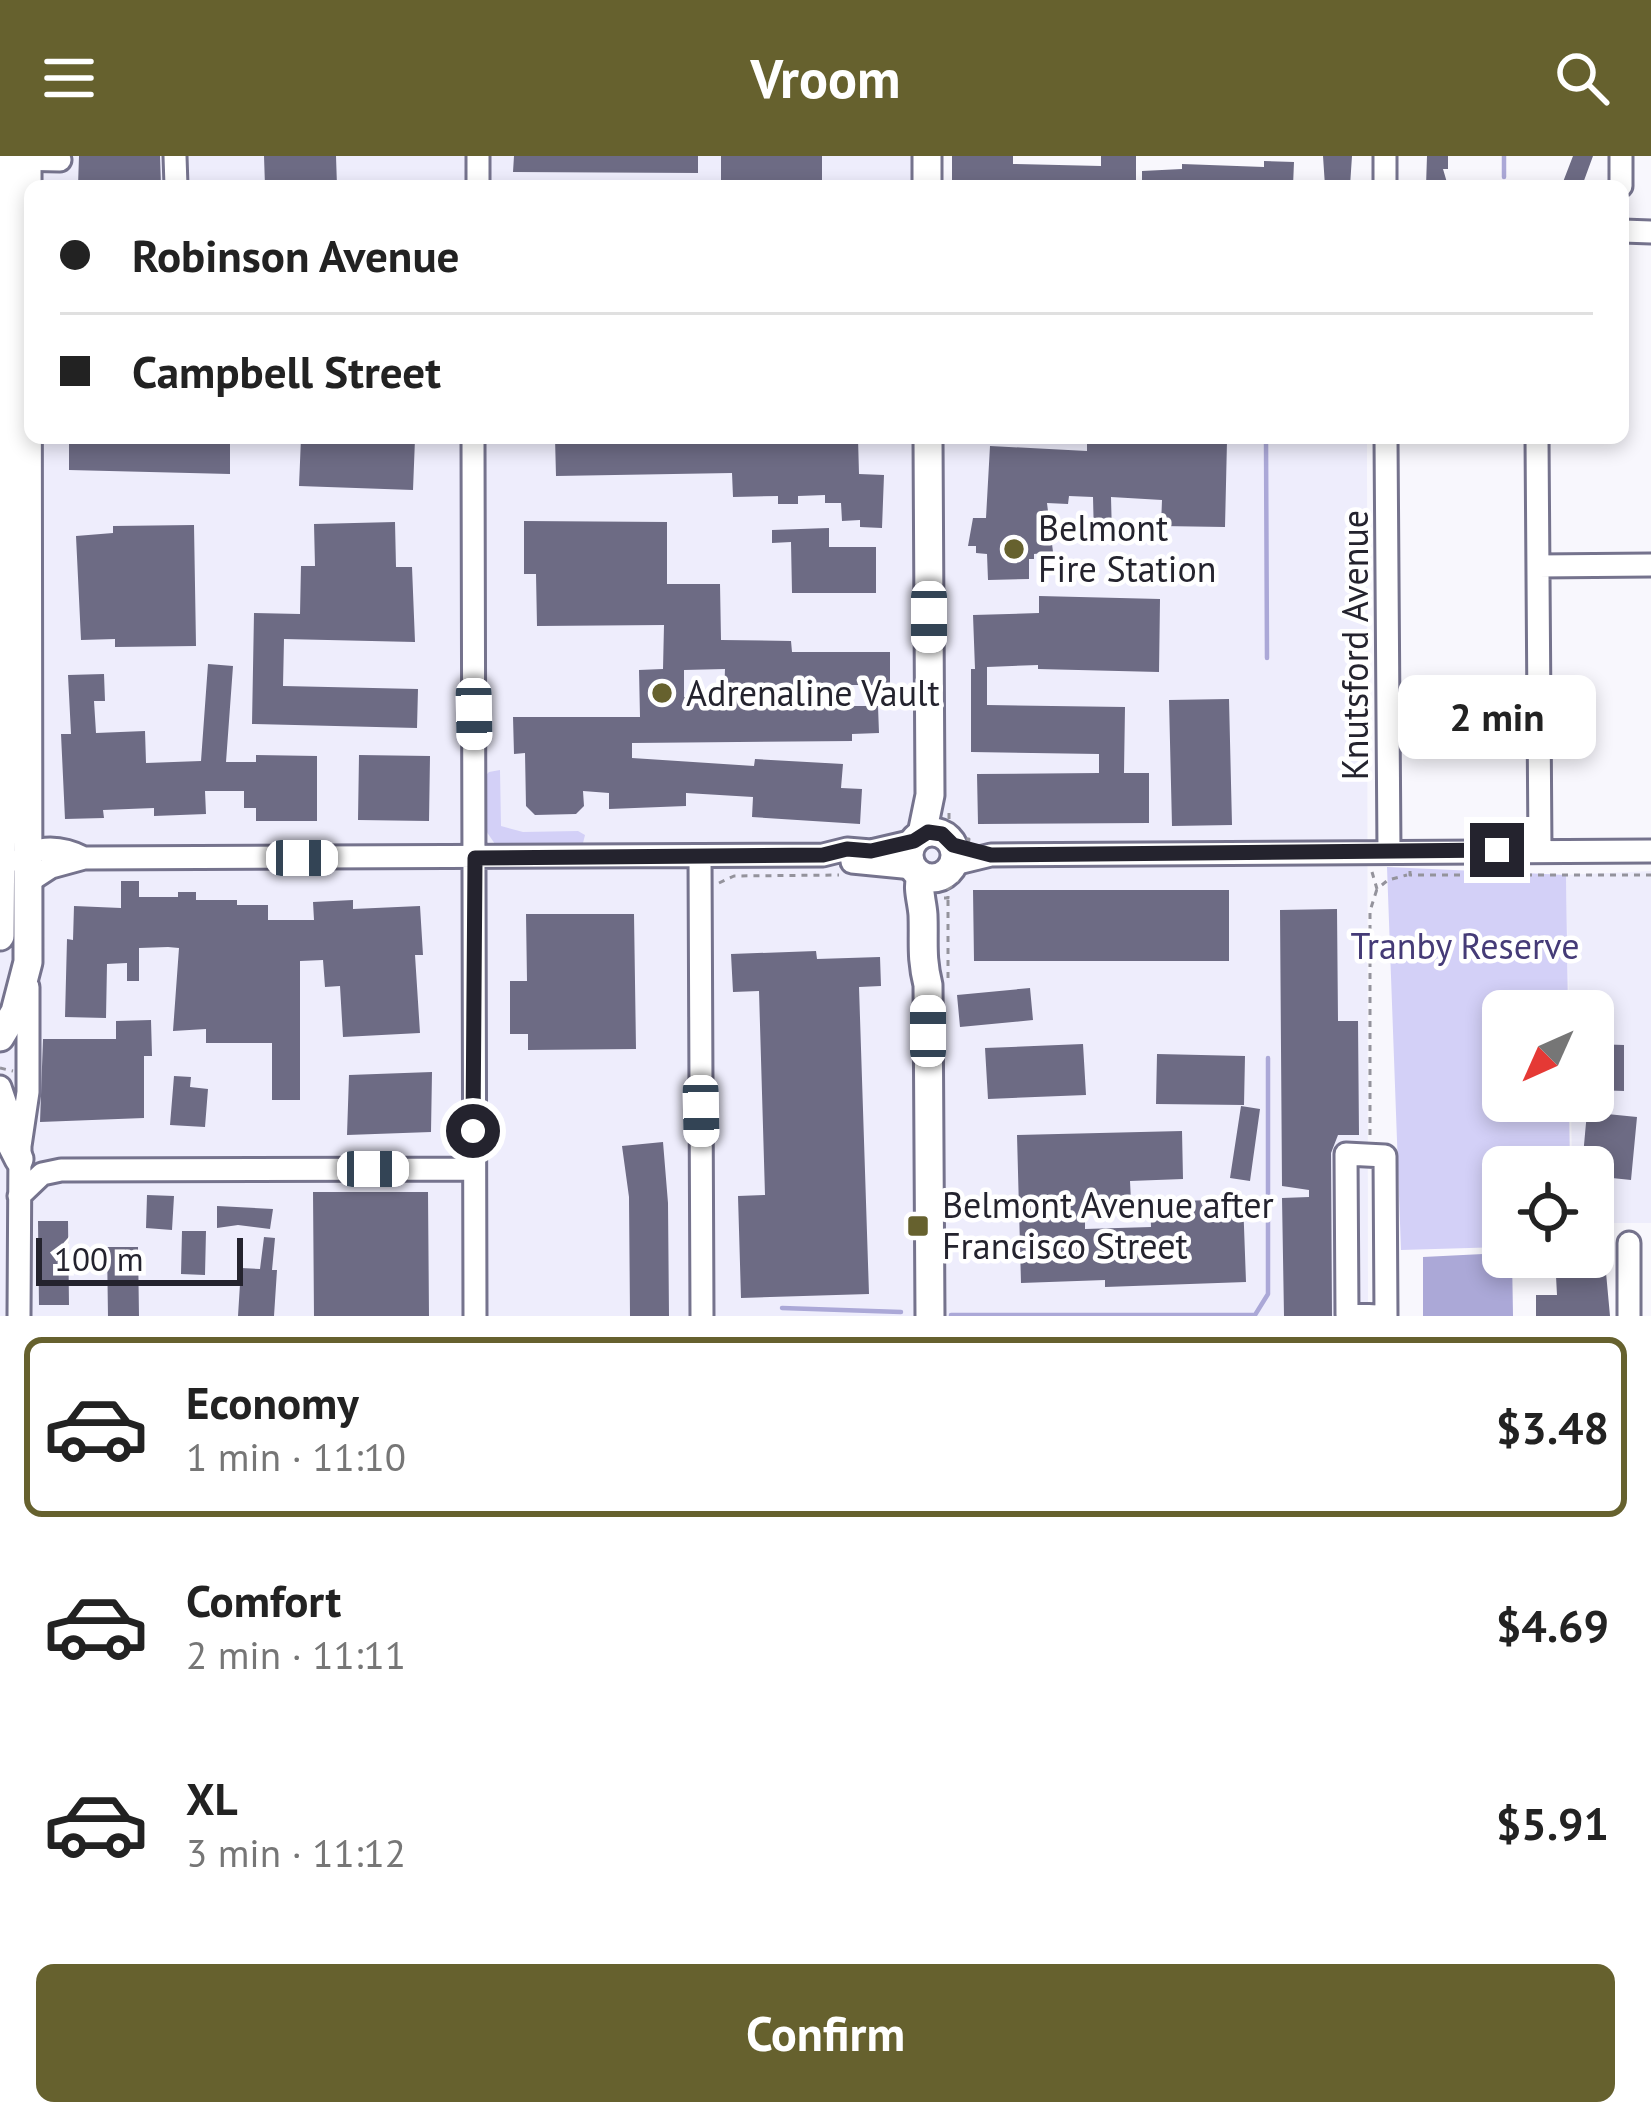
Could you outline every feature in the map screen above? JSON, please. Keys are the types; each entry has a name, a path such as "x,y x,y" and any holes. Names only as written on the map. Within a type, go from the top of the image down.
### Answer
{"main road":[{"path":"0,936 28,851 22,304 12,236 17,158"},
{"path":"0,1037 14,1012 28,962 15,883 22,304"},
{"path":"928,444 929,796 935,964 928,983 930,1316"},
{"path":"0,1123 20,1153"}],"street":[{"path":"17,158 60,160"},
{"path":"473,444 475,1316"},
{"name":"Knutsford Avenue","path":"1386,444 1400,852"},
{"path":"1537,444 1540,849"},
{"path":"1538,566 1651,565"},
{"path":"28,851 71,851 84,858"},
{"path":"15,883 51,866 84,858 1651,851"},
{"path":"700,857 702,1316"},
{"path":"20,1316 19,1196 28,1093 28,962"},
{"path":"0,1088 20,1153"},
{"path":"1376,1316 1347,1313 1346,1154 1378,1151 1386,1316"},
{"path":"19,1196 38,1177 61,1170 473,1169"},
{"path":"1629,1243 1629,1316"}],"path":[{"path":"1400,852 1410,875 1651,875"},
{"path":"700,885 724,883 734,875 846,875"},
{"path":"1377,889 1370,911 1378,1151"}],"shaded area":[{"path":"0,156 911,156 911,180 24,180 24,444 1367,444 1368,1316 0,1316"},
{"path":"1651,871 1651,1223 1614,1223 1614,1146 1572,1146 1571,1122 1614,1122 1614,990 1569,990 1566,875"},
{"path":"1482,1254 1482,1278 1512,1278 1513,1316 1423,1316 1423,1257"}],"green space":[{"path":"500,770 501,826 523,832 578,831 585,835 583,843 572,848 570,843 518,843 515,848 495,844 484,828 483,778"},
{"name":"Tranby Reserve","path":"1387,867 1566,875 1568,990 1482,990 1482,1122 1569,1122 1570,1146 1482,1146 1482,1248 1401,1250"}],"building":[{"path":"79,156 160,156 161,180 78,180"},
{"path":"264,156 336,156 337,180 265,180"},
{"path":"514,156 698,156 698,173 513,172"},
{"path":"721,156 822,156 822,180 721,180"},
{"path":"952,156 1013,156 1013,164 1101,166 1101,156 1136,156 1136,180 952,180"},
{"path":"1323,156 1352,156 1350,180 1325,180"},
{"path":"1427,156 1448,156 1448,169 1443,169 1446,180 1426,180"},
{"path":"1573,156 1593,156 1584,180 1564,180"},
{"path":"1264,161 1294,162 1293,180 1142,180 1142,171 1182,169 1182,164 1264,167"},
{"path":"69,444 230,444 230,474 69,470"},
{"path":"301,444 415,444 413,490 299,486"},
{"path":"555,444 858,444 859,474 884,475 882,528 860,527 860,520 842,521 841,503 825,503 825,495 798,496 798,504 778,504 778,496 733,497 732,473 556,476"},
{"path":"1087,444 1227,444 1225,527 1161,526 1162,500 1111,497 1112,536 1094,537 1093,497 1069,496 1068,504 1047,503 1053,552 1029,559 1029,579 988,580 987,554 968,546 973,518 986,518 990,446 1087,451"},
{"path":"524,521 667,522 667,584 720,584 721,640 791,641 792,652 890,652 890,685 851,685 852,706 878,706 879,733 852,734 852,741 632,743 632,758 754,766 755,759 843,764 841,788 862,789 860,824 752,817 753,797 686,793 686,806 609,809 609,793 583,791 584,806 576,814 535,815 526,806 525,753 514,754 513,717 640,717 639,670 663,669 664,625 537,626 536,574 524,574","holes":["725,669 724,697 684,697 684,670"]},
{"path":"395,522 396,567 412,567 415,642 284,639 283,686 418,689 417,728 252,724 254,613 300,614 301,566 315,566 314,524"},
{"path":"194,525 196,646 115,647 115,639 81,640 76,536 113,533 113,526"},
{"path":"829,528 829,547 876,547 876,593 792,593 791,542 772,543 772,530"},
{"path":"1039,596 1160,599 1159,672 987,667 987,705 1125,707 1124,773 1149,773 1149,823 978,824 977,774 1099,773 1099,754 971,752 973,615 1039,613"},
{"path":"208,664 233,666 226,762 256,762 256,755 317,756 317,821 256,821 256,808 244,808 244,791 205,791 206,814 154,816 154,808 103,810 104,818 65,819 61,734 71,734 68,675 104,674 105,701 94,701 96,733 145,731 146,763 201,761"},
{"path":"1229,699 1232,825 1172,826 1169,700"},
{"path":"359,755 430,756 429,821 358,820"},
{"path":"121,881 139,881 139,897 196,892 196,900 268,905 268,920 314,920 313,902 353,900 353,909 420,906 423,955 415,955 420,1033 343,1037 340,986 325,987 323,960 300,961 300,1100 272,1100 272,1043 206,1043 206,1029 173,1031 179,948 168,947 139,948 139,981 127,981 127,963 107,964 106,1018 65,1017 67,939 73,940 74,906 121,908"},
{"path":"973,890 1229,890 1229,961 974,961"},
{"path":"1337,909 1338,1021 1358,1021 1359,1135 1338,1135 1331,1153 1332,1316 1284,1316 1282,1198 1309,1197 1309,1190 1282,1186 1280,910"},
{"path":"526,914 634,914 636,1049 528,1050 528,1034 510,1034 510,981 527,981"},
{"path":"816,951 817,959 880,957 881,986 859,987 869,1294 741,1298 738,1196 765,1195 759,991 733,992 731,954"},
{"path":"1030,988 1033,1020 960,1027 957,995"},
{"path":"151,1020 152,1056 144,1056 144,1118 40,1122 43,1039 116,1039 116,1021"},
{"path":"1083,1044 1086,1095 988,1099 985,1048"},
{"path":"1614,1045 1624,1045 1624,1091 1614,1091"},
{"path":"1157,1054 1245,1056 1244,1105 1156,1104"},
{"path":"432,1072 431,1132 347,1135 349,1075"},
{"path":"174,1076 191,1077 190,1087 208,1089 205,1127 170,1125"},
{"path":"1241,1106 1260,1109 1250,1181 1230,1178"},
{"path":"1614,1115 1637,1117 1631,1180 1614,1178 1614,1146 1584,1146 1586,1122 1614,1122"},
{"path":"1182,1131 1183,1179 1130,1181 1131,1202 1085,1203 1085,1229 1151,1227 1150,1202 1243,1199 1246,1282 1105,1287 1105,1280 1021,1283 1017,1135"},
{"path":"663,1142 669,1316 630,1316 629,1197 622,1146"},
{"path":"313,1192 428,1192 429,1316 314,1316"},
{"path":"147,1195 174,1196 172,1230 146,1228"},
{"path":"217,1206 273,1209 270,1229 217,1228"},
{"path":"38,1221 68,1221 69,1305 39,1305"},
{"path":"182,1231 206,1231 205,1275 181,1274"},
{"path":"264,1237 275,1238 274,1316 238,1316 241,1268 260,1269"},
{"path":"107,1247 138,1247 139,1316 108,1316"},
{"path":"1556,1278 1607,1278 1610,1316 1536,1316 1536,1295 1557,1295"}],"waterway":[{"path":"1504,156 1504,177"},
{"path":"1266,444 1267,658"},
{"path":"951,1315 1255,1315 1268,1294 1268,1058"},
{"path":"782,1308 901,1312"}],"place":[{"name":"Belmont Fire Station","path":"1014,549"},
{"name":"Adrenaline Vault","path":"662,693"},
{"name":"Belmont Avenue after Francisco Street","path":"918,1226"}],"route":[{"path":"473,1131 475,858 823,855 847,849 871,851 914,841 928,832 942,834 953,845 991,855 1497,850"}]}
